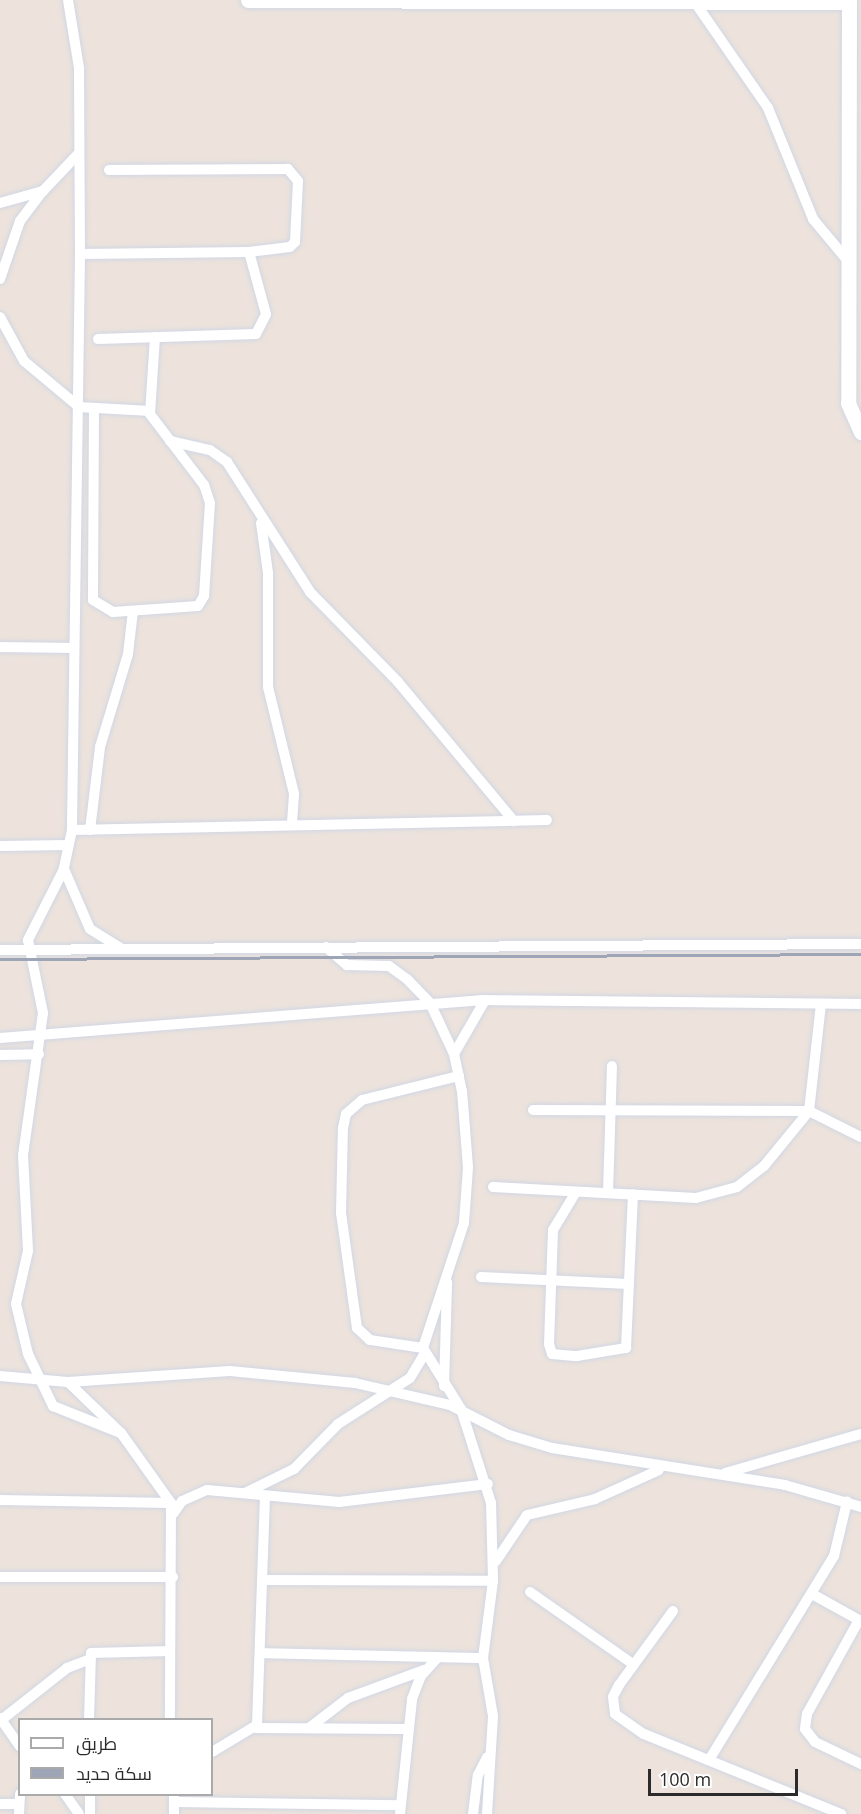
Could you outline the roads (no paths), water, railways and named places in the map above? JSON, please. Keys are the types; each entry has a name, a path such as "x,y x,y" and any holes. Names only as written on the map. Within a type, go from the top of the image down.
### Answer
{"main road":[{"path":"248,0 853,1 848,403 861,432"}],"street":[{"path":"68,0 79,68 80,254 72,830 64,869 29,935 30,950 42,995 41,1036 23,1155 28,1251 16,1304 40,1380 56,1410 121,1433"},
{"path":"694,2 768,108 813,219 848,261"},
{"path":"0,279 20,221 43,191 79,153"},
{"path":"80,254 249,252 293,245 298,181 293,172 110,170"},
{"path":"0,203 43,191"},
{"path":"98,339 248,337 262,330 264,297 249,252"},
{"path":"0,317 24,361 79,407 150,411"},
{"path":"93,408 90,591 102,608 133,611 193,609 204,596 209,496 150,411 155,337"},
{"path":"170,441 210,450 227,462 310,592 398,682 514,821"},
{"path":"260,513 268,573 268,687 294,794 292,825"},
{"path":"90,830 100,747 128,654 133,611"},
{"path":"0,646 74,648"},
{"path":"72,830 547,820"},
{"path":"0,846 68,845"},
{"path":"64,869 90,928 120,948"},
{"path":"0,950 861,944"},
{"path":"245,1493 288,1473 338,1424 395,1390 410,1378 423,1352 464,1223 468,1168 459,1077 454,1054 430,1003 389,966 352,966 326,947"},
{"path":"454,1054 485,1000"},
{"path":"0,1038 485,1000 861,1004"},
{"path":"493,1187 696,1198 726,1193 764,1166 809,1111 821,1004"},
{"path":"0,1055 39,1054"},
{"path":"608,1193 612,1066"},
{"path":"459,1077 362,1101 344,1120 341,1213 357,1328 370,1340 423,1352 444,1388 461,1409 488,1484 493,1581 483,1658 492,1700 487,1814"},
{"path":"533,1110 809,1111 861,1137"},
{"path":"576,1192 553,1230 549,1281 552,1354 577,1356 626,1348 633,1194"},
{"path":"481,1277 629,1284"},
{"path":"444,1388 447,1282"},
{"path":"0,1376 68,1382 230,1371 395,1390 461,1409 529,1443 665,1468 719,1474 847,1502 861,1508"},
{"path":"68,1382 121,1433 172,1509 170,1718"},
{"path":"719,1474 861,1434"},
{"path":"493,1569 527,1515 595,1499 665,1468"},
{"path":"0,1500 172,1509 199,1492 245,1493 265,1497 356,1502 488,1484"},
{"path":"256,1728 261,1653 265,1497"},
{"path":"709,1760 834,1556 847,1502"},
{"path":"0,1576 173,1577"},
{"path":"262,1580 493,1581"},
{"path":"530,1592 633,1664"},
{"path":"812,1594 860,1620 807,1714 805,1729 815,1742 861,1764"},
{"path":"673,1611 633,1664 613,1697 615,1713 644,1734 841,1814"},
{"path":"89,1718 88,1660 94,1651 170,1651"},
{"path":"261,1653 483,1658"},
{"path":"174,1814 175,1798 319,1809 400,1810 405,1729 417,1683 438,1657"},
{"path":"18,1744 1,1720 67,1668 88,1660"},
{"path":"309,1728 348,1698 427,1668"},
{"path":"213,1751 256,1728 405,1729"},
{"path":"473,1814 478,1775 490,1751"},
{"path":"66,1796 79,1814"},
{"path":"90,1796 90,1814"},
{"path":"0,1804 19,1804"}],"railway":[{"path":"0,959 861,954"}]}
